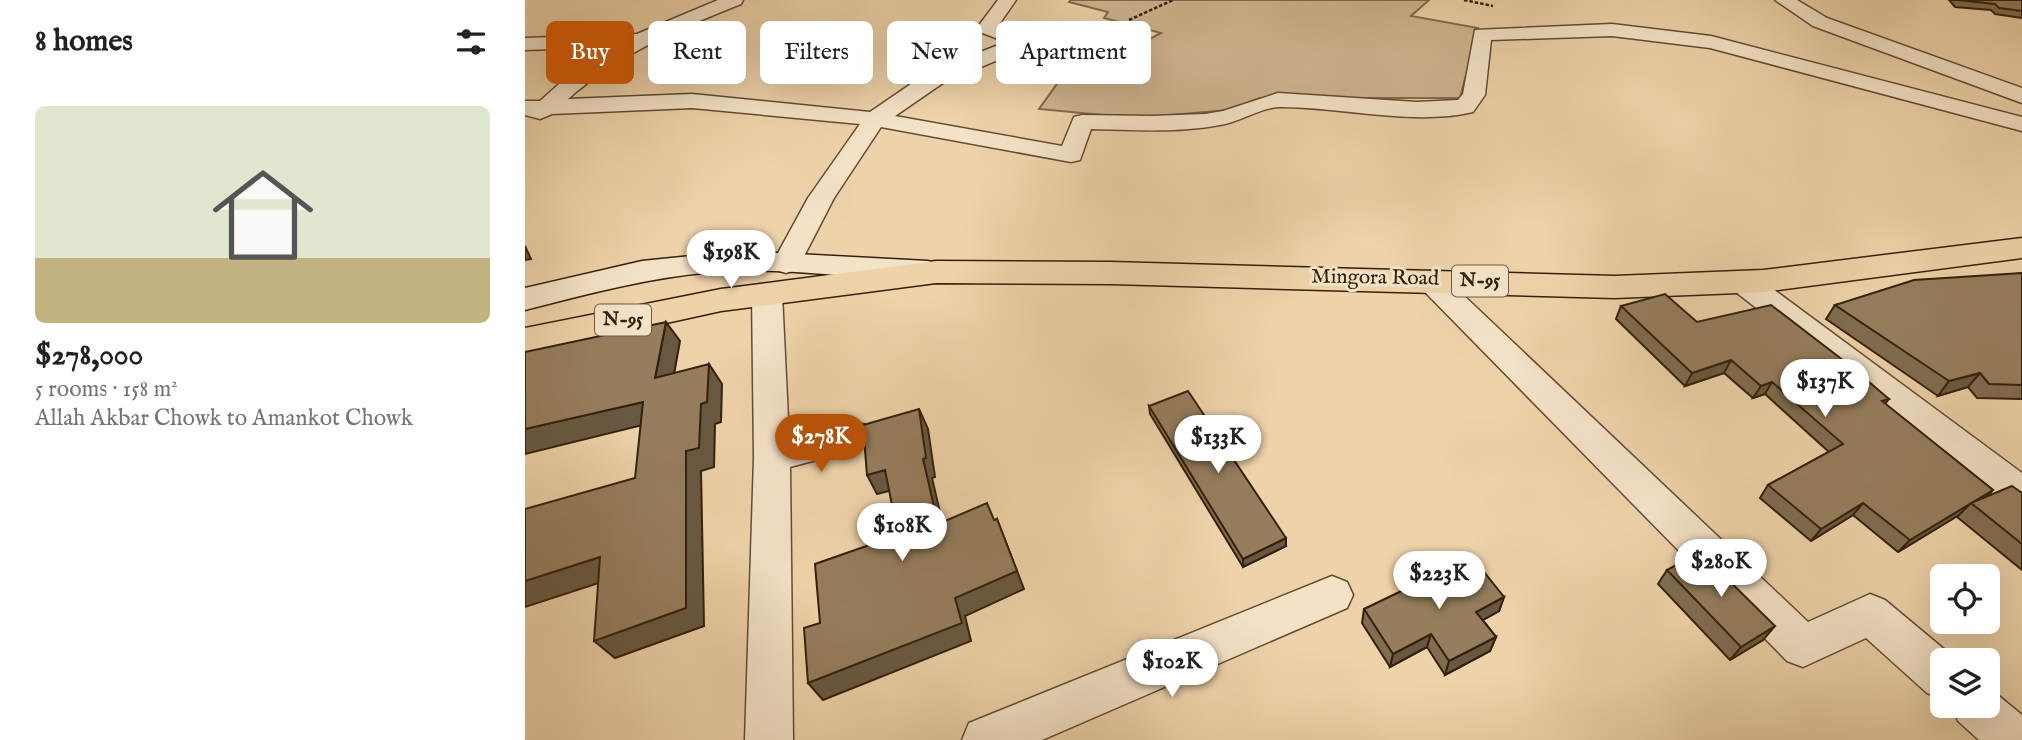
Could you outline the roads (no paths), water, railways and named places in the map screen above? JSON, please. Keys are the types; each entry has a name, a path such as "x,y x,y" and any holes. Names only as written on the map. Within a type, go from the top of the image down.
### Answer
{"main road":[{"name":"Mingora Road","path":"777,279 936,272 1111,273 1430,279 1615,287 1743,282 2022,248"},
{"path":"525,299 619,274 716,262 777,279"},
{"name":"N-95","path":"525,341 721,300 777,279"}],"street":[{"path":"525,125 535,108 586,72 656,31 734,0"},
{"path":"769,740 777,279 821,198 875,119 935,78 1024,42 987,28 1007,0"},
{"path":"1784,0 1820,22 2022,96"},
{"path":"535,108 692,101 875,119 1071,155 1082,122 1140,123 1219,118 1242,114 1258,103 1278,100 1417,109 1465,107 1474,95 1482,34 1612,30 1711,42 2022,124"},
{"path":"525,44 640,40"},
{"path":"1430,279 1803,646 1870,614 1930,666"},
{"path":"1743,282 2022,494"},
{"path":"772,458 856,436"},
{"path":"986,740 1332,595"},
{"path":"1990,718 2011,740"}]}
